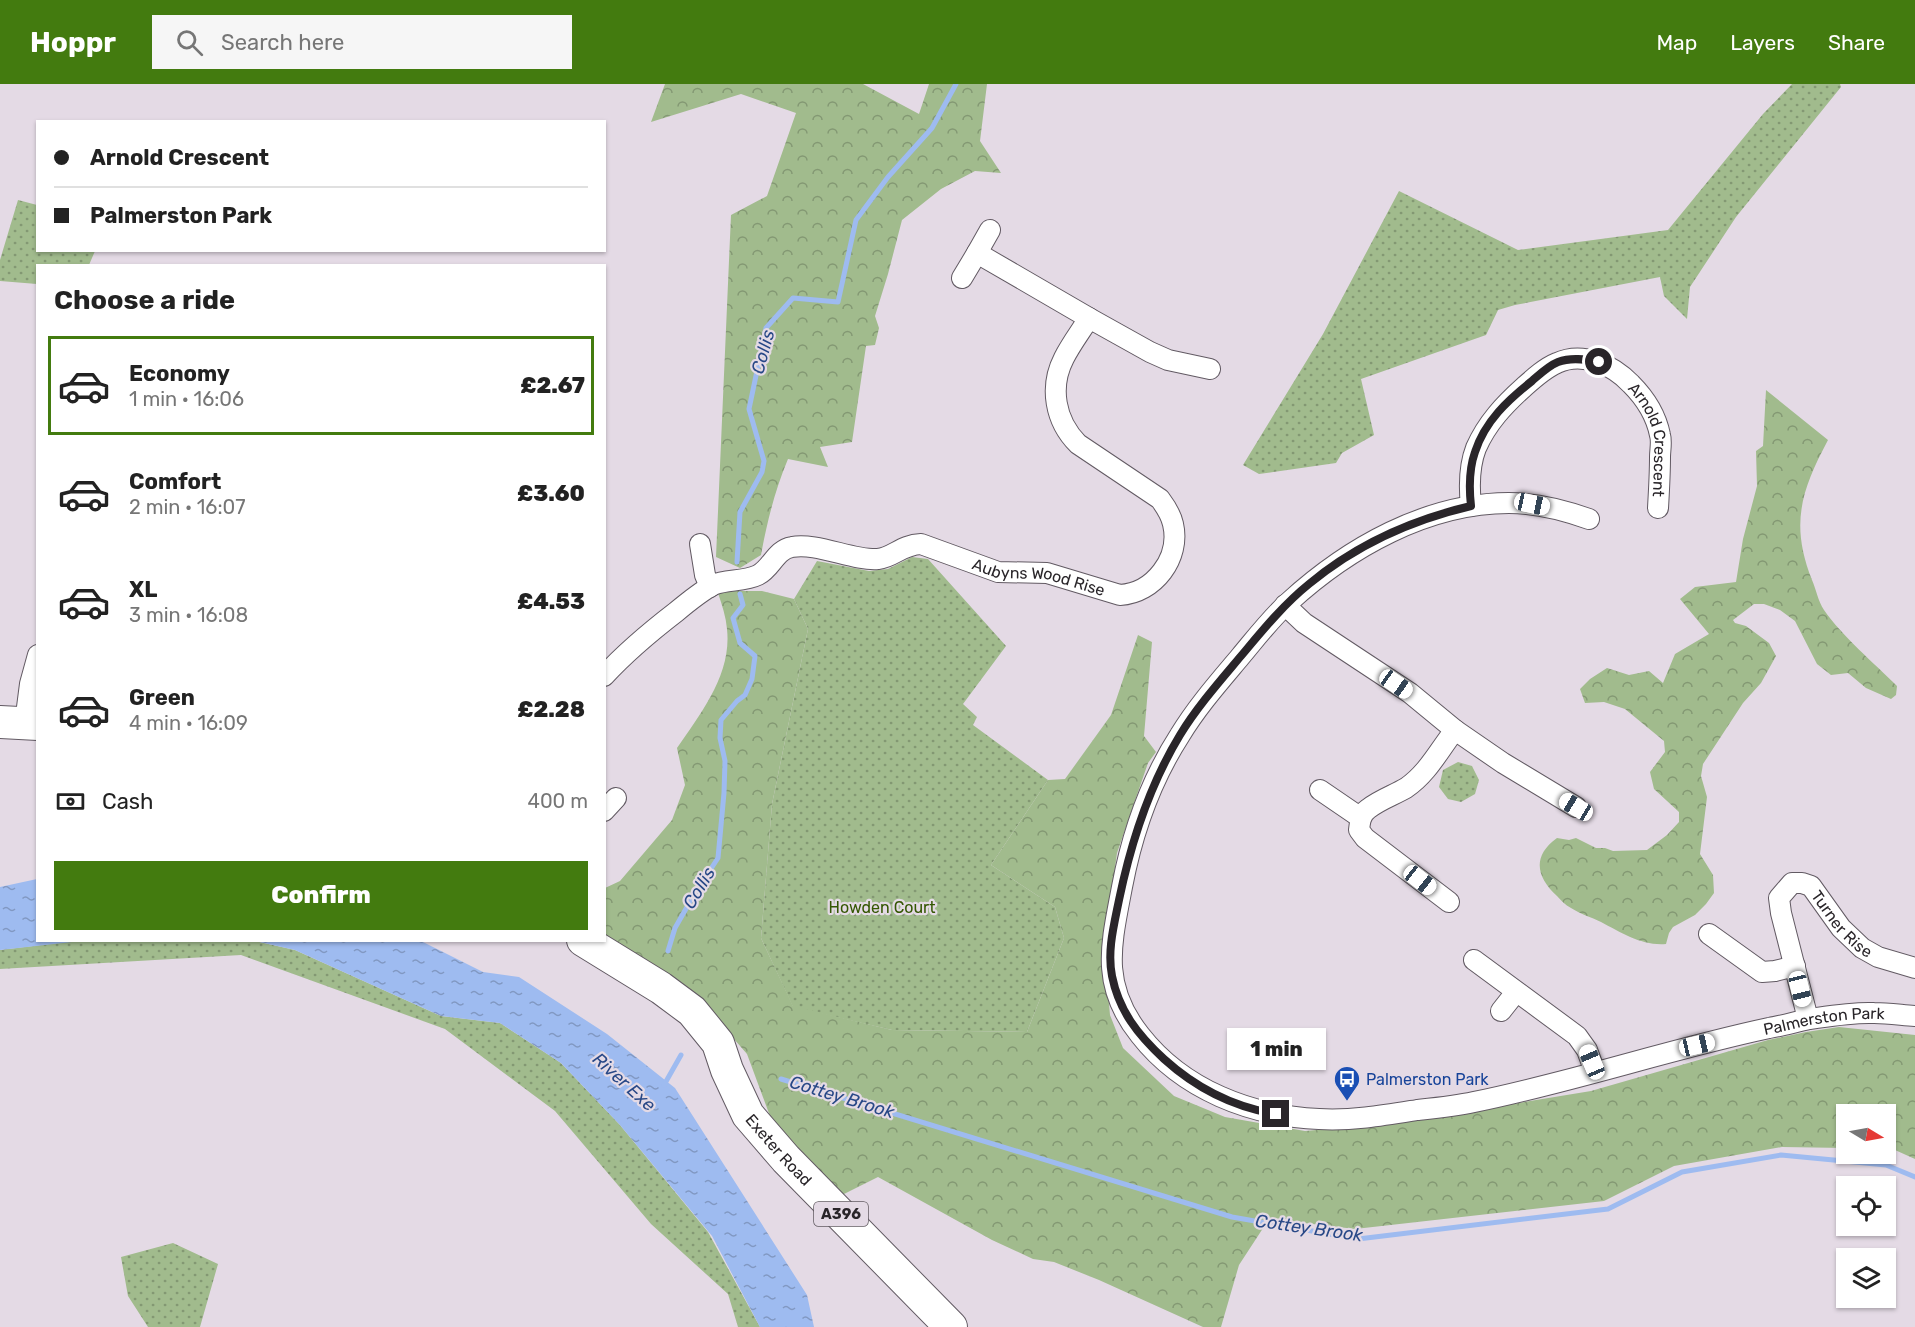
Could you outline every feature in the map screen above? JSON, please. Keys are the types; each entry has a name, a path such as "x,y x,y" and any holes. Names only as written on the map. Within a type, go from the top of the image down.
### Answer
{"main road":[{"name":"Exeter Road","path":"586,942 661,988 692,1011 718,1043 738,1097 748,1115 786,1159 951,1327"}],"street":[{"path":"962,278 990,230"},
{"path":"977,253 1150,352 1168,360 1210,369"},
{"name":"Aubyns Wood Rise","path":"710,587 758,575 782,551 794,547 880,559 901,548 921,544 998,572 1047,573 1120,595 1132,594 1151,584 1167,564 1173,549 1175,536 1168,510 1160,499 1078,444 1065,428 1058,410 1056,388 1058,374 1064,357 1089,318"},
{"name":"Arnold Crescent","path":"1471,506 1472,463 1484,432 1496,413 1545,369 1558,362 1583,358 1599,362 1623,376 1643,398 1654,415 1661,437 1658,508"},
{"path":"1471,506 1532,504 1589,519"},
{"name":"Palmerston Park","path":"1471,506 1436,514 1402,527 1330,567 1285,605 1216,686 1181,733 1146,803 1126,864 1110,946 1111,974 1125,1015 1142,1038 1182,1075 1230,1102 1290,1117 1323,1120 1472,1102 1808,1019 1871,1013 1915,1016"},
{"path":"606,674 635,644 710,587 705,575 700,544"},
{"path":"1285,605 1304,623 1410,693 1455,730 1503,764 1576,807"},
{"path":"21,723 36,662"},
{"path":"1449,902 1365,838 1359,830 1360,818 1367,809 1407,787 1418,778 1430,766 1455,730"},
{"path":"1320,790 1360,818"},
{"name":"Turner Rise","path":"1808,1019 1779,898 1792,883 1811,886 1841,928 1863,948 1878,957 1915,968"},
{"path":"1709,934 1762,972 1795,966"},
{"path":"1474,960 1577,1036 1587,1050 1595,1072"},
{"path":"1501,1011 1516,992"}],"green space":[{"path":"665,84 863,84 919,114 929,84 987,84 980,141 1001,173 975,171 941,189 902,220 875,316 879,328 875,345 866,346 852,442 820,447 828,467 788,459 772,506 761,555 740,568 716,557 731,215 767,196 796,113 741,94 651,122"},
{"path":"1792,84 1840,84 1841,87 1736,217 1690,287 1687,319 1664,296 1660,277 1498,310 1486,335 1361,379 1374,435 1342,453 1336,463 1259,474 1243,465 1323,334 1399,191 1518,250 1668,230 1763,114"},
{"path":"18,200 36,205 36,252 95,252 89,264 36,264 36,284 0,281 0,260"},
{"path":"1766,390 1828,440 1805,492 1800,525 1805,560 1824,610 1849,639 1897,686 1896,695 1891,699 1866,688 1848,673 1831,675 1817,664 1795,621 1780,610 1764,604 1754,604 1733,620 1735,623 1746,626 1769,643 1776,656 1761,683 1743,703 1703,764 1701,776 1707,797 1700,854 1713,875 1714,893 1695,915 1673,927 1666,944 1649,943 1624,934 1567,905 1545,881 1541,874 1540,859 1549,845 1557,838 1569,840 1576,838 1596,848 1613,851 1647,850 1667,835 1679,822 1679,812 1654,789 1650,772 1665,752 1664,741 1625,709 1604,702 1585,703 1580,689 1607,668 1629,675 1649,671 1663,683 1675,654 1709,634 1680,599 1695,587 1736,582 1743,539 1757,486 1756,451 1763,446"},
{"name":"Howden Court","path":"912,557 928,559 1006,646 963,704 977,717 973,725 1048,780 991,865 1055,907 1064,938 1027,1032 892,1030 793,1007 761,938 772,804 808,629 794,599 817,561 869,571 888,569"},
{"path":"762,591 794,599 808,629 772,804 761,938 793,1006 892,1030 1027,1032 1064,938 1055,907 991,865 1048,780 1065,779 1111,715 1138,635 1152,642 1144,736 1156,752 1148,763 1117,853 1104,949 1110,1015 1123,1048 1174,1096 1225,1117 1305,1131 1396,1123 1591,1091 1768,1040 1839,1027 1915,1035 1915,1159 1896,1150 1896,1104 1836,1104 1836,1148 1782,1147 1674,1166 1604,1201 1355,1229 1269,1219 1239,1265 1221,1327 1203,1327 1054,1262 1033,1259 992,1240 878,1177 842,1195 777,1135 747,1054 708,1009 606,941 606,888 620,881 672,820 685,785 677,748 705,707 720,677 727,646 725,616 718,593"},
{"path":"1458,762 1472,766 1479,780 1475,794 1461,802 1448,799 1439,787 1443,770"},
{"path":"65,942 259,942 295,950 441,1016 500,1023 561,1063 620,1125 708,1232 760,1327 738,1327 728,1294 651,1224 555,1111 445,1029 241,955 0,969 0,950"},
{"path":"173,1243 218,1264 200,1327 148,1327 128,1296 121,1257"}],"water":[{"path":"36,879 36,942 72,942 0,950 0,887"},
{"name":"River Exe","path":"259,942 423,942 483,972 519,977 607,1034 675,1088 807,1295 814,1327 760,1327 712,1236 620,1125 561,1063 500,1023 441,1016 295,950"}],"waterway":[{"name":"Collis","path":"737,562 740,512 762,472 764,461 749,409 766,328 793,298 838,302 856,220 888,177 932,128 956,84"},
{"name":"Collis","path":"668,951 675,928 718,858 725,761 720,738 721,720 745,695 752,679 755,656 740,643 733,618 743,605 740,594"},
{"name":"Cottey Brook","path":"664,1085 681,1055"},
{"name":"Cottey Brook","path":"781,1079 1232,1217 1358,1239 1608,1209 1682,1172 1781,1155 1886,1165 1915,1177"}],"place":[{"name":"Palmerston Park","path":"1347,1102"}],"route":[{"path":"1276,1114 1230,1102 1182,1075 1142,1038 1125,1015 1111,974 1110,946 1126,864 1146,803 1181,733 1216,686 1285,605 1330,567 1363,547 1402,527 1436,514 1471,506 1472,463 1484,432 1496,413 1545,369 1558,362 1583,358 1599,362"}]}
